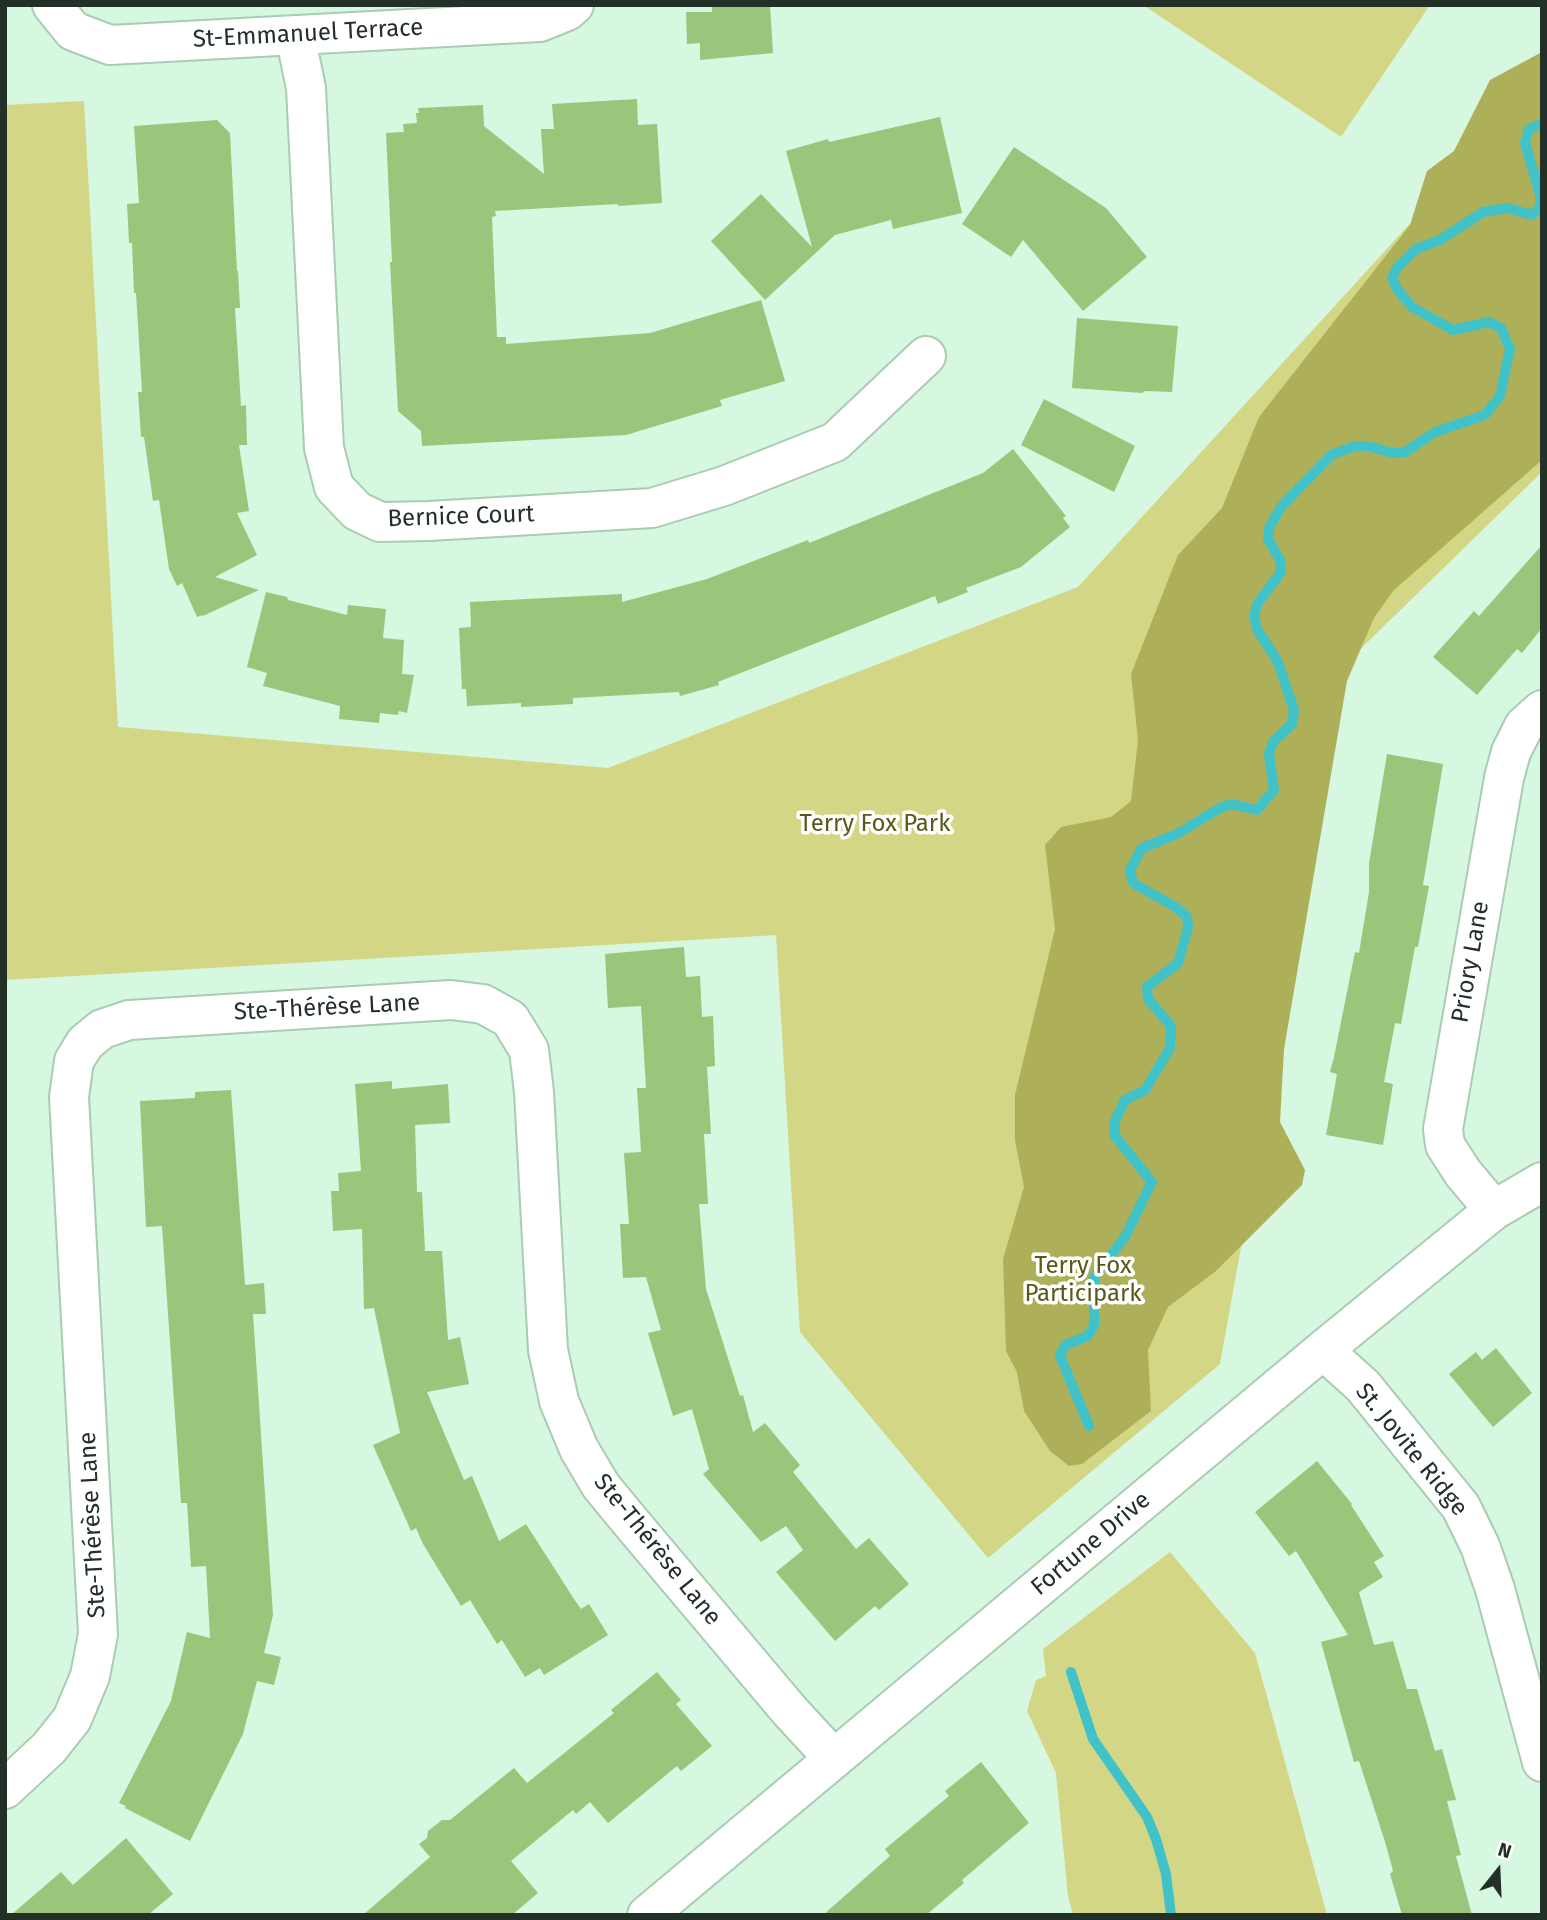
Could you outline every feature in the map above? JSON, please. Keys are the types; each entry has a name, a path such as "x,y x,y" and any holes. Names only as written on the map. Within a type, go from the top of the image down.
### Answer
{"street":[{"name":"St-Emmanuel Terrace","path":"52,5 73,31 110,45 540,22 567,11 574,5"},
{"name":"Bernice Court","path":"295,35 306,88 324,448 334,486 357,511 380,522 652,508 724,485 835,442 926,356"},
{"name":"Priory Lane","path":"1494,1210 1463,1173 1445,1145 1443,1129 1503,778 1511,752 1524,726 1542,710"},
{"name":"Ste-Thérèse Lane","path":"5,1789 49,1748 72,1719 90,1676 98,1634 69,1097 74,1061 85,1043 102,1029 129,1020 451,1000 483,1004 510,1018 529,1050 548,1350 559,1401 579,1448 601,1486 789,1710 834,1759"},
{"name":"Fortune Drive","path":"647,1915 1323,1350 1494,1210 1542,1182"},
{"name":"St. Jovite Ridge","path":"1323,1350 1363,1386 1461,1507 1480,1546 1495,1589 1542,1762"}],"green space":[{"path":"1143,5 1430,5 1341,137"},
{"name":"Terry Fox Participark","path":"1542,52 1542,460 1393,591 1374,618 1347,681 1284,1049 1280,1122 1305,1170 1302,1185 1216,1271 1168,1307 1148,1350 1151,1411 1082,1464 1069,1466 1050,1451 1024,1411 1017,1372 1006,1351 1003,1259 1024,1187 1015,1140 1015,1095 1055,929 1045,845 1061,827 1111,817 1131,801 1138,740 1131,674 1178,555 1222,508 1259,417 1410,225 1427,171 1454,151 1490,80"},
{"name":"Terry Fox Park","path":"1542,79 1542,472 1346,663 1220,1364 988,1558 800,1332 776,935 5,980 5,105 84,101 118,727 608,768 1078,587"},
{"path":"1170,1552 1255,1653 1327,1915 1073,1915 1068,1896 1056,1773 1027,1711 1036,1680 1046,1676 1043,1649"}],"building":[{"path":"712,5 770,5 773,53 700,60 700,43 687,44 686,12 712,12"},
{"path":"637,99 638,125 657,124 662,203 495,211 496,216 492,217 497,337 506,337 506,344 650,333 761,300 785,381 720,400 722,406 626,435 422,446 421,431 398,411 386,133 404,132 403,124 417,123 418,108 483,105 484,126 544,174 541,129 554,129 552,104"},
{"path":"940,117 962,213 893,229 891,220 835,235 765,300 711,241 761,194 812,247 786,151 828,139 829,142"},
{"path":"217,120 230,133 240,308 235,308 241,406 246,405 247,445 239,445 249,511 237,513 257,555 215,577 259,590 197,617 182,583 177,586 169,569 159,500 153,501 144,437 141,437 138,392 142,392 127,204 139,203 134,126"},
{"path":"1014,147 1106,208 1147,257 1083,311 1023,240 1011,257 962,224"},
{"path":"1077,318 1178,326 1172,392 1142,393 1072,388"},
{"path":"1044,399 1135,446 1114,492 1021,445"},
{"path":"1013,449 1066,516 1063,518 1070,527 1021,567 966,588 968,592 938,604 935,596 718,682 719,685 680,696 679,692 573,698 573,704 467,706 466,689 462,689 459,628 471,627 470,602 622,594 622,602 707,579 808,540 809,543 983,473"},
{"path":"1542,545 1542,628 1522,653 1517,649 1477,695 1433,657 1474,611 1479,616"},
{"path":"266,592 347,615 348,605 386,609 383,638 404,640 402,674 414,675 407,713 380,713 379,723 339,719 340,706 263,686 267,673 247,667"},
{"path":"1387,754 1443,764 1423,885 1429,886 1418,947 1415,947 1401,1024 1395,1023 1384,1082 1393,1084 1383,1145 1326,1135 1337,1074 1330,1072 1355,952 1359,953 1369,892 1369,863"},
{"path":"684,947 686,977 700,976 702,1017 713,1016 715,1066 707,1067 711,1134 704,1134 708,1204 699,1204 706,1289 740,1396 743,1395 753,1432 765,1423 800,1465 793,1472 856,1549 869,1538 909,1584 879,1610 875,1606 835,1641 776,1572 803,1550 786,1526 761,1542 703,1474 709,1469 692,1409 673,1416 648,1333 661,1330 646,1277 623,1278 620,1224 629,1224 624,1153 641,1152 637,1088 646,1088 641,1006 608,1008 605,954"},
{"path":"392,1081 392,1089 448,1084 450,1123 415,1125 417,1192 422,1192 425,1251 442,1251 448,1340 460,1337 469,1384 427,1392 464,1480 472,1476 499,1541 526,1524 581,1609 589,1604 608,1635 544,1675 540,1668 525,1677 502,1640 497,1644 470,1600 461,1606 416,1528 411,1531 373,1445 400,1433 374,1308 364,1309 362,1229 333,1231 331,1191 339,1191 338,1173 361,1171 355,1084"},
{"path":"231,1090 245,1285 264,1283 266,1314 253,1314 273,1615 264,1653 281,1657 274,1685 257,1681 243,1734 190,1841 119,1803 171,1701 187,1632 210,1638 206,1566 191,1567 187,1503 181,1503 162,1226 146,1227 140,1101 195,1098 195,1092"},
{"path":"1496,1348 1532,1393 1493,1427 1449,1374 1476,1352 1482,1360"},
{"path":"1317,1461 1352,1504 1384,1556 1374,1562 1383,1577 1359,1592 1374,1645 1393,1641 1407,1689 1417,1689 1435,1751 1442,1749 1456,1800 1447,1801 1461,1855 1456,1856 1472,1915 1402,1915 1390,1874 1393,1871 1386,1845 1359,1761 1354,1762 1321,1642 1348,1635 1296,1551 1289,1556 1255,1512"},
{"path":"657,1672 681,1700 676,1704 712,1746 681,1771 677,1766 608,1823 590,1802 576,1814 573,1810 511,1861 538,1893 512,1915 363,1915 430,1857 419,1844 427,1838 428,1831 442,1820 450,1820 514,1768 527,1783 614,1713 611,1710"},
{"path":"981,1762 1029,1823 962,1880 964,1883 926,1915 823,1915 890,1856 885,1849 949,1796 945,1791"},
{"path":"126,1838 173,1894 148,1915 11,1915 61,1872 73,1885"}],"waterway":[{"path":"1089,1426 1060,1356 1065,1345 1088,1336 1094,1325 1094,1277 1125,1237 1152,1182 1115,1136 1114,1123 1125,1100 1145,1090 1170,1048 1171,1026 1148,999 1147,987 1178,963 1188,928 1187,917 1177,908 1133,883 1130,870 1142,848 1177,834 1220,808 1232,804 1257,810 1274,790 1269,754 1273,742 1292,724 1294,710 1278,662 1257,629 1254,616 1258,603 1281,572 1280,560 1268,539 1269,528 1281,507 1331,455 1355,446 1368,446 1393,453 1405,452 1435,432 1485,415 1500,396 1510,349 1501,328 1489,322 1453,330 1412,307 1397,289 1392,278 1397,268 1416,249 1440,240 1483,212 1508,208 1532,215 1540,207 1540,194 1525,143 1529,129 1542,123"},
{"path":"1071,1672 1093,1739 1147,1817 1166,1874 1171,1915"}]}
